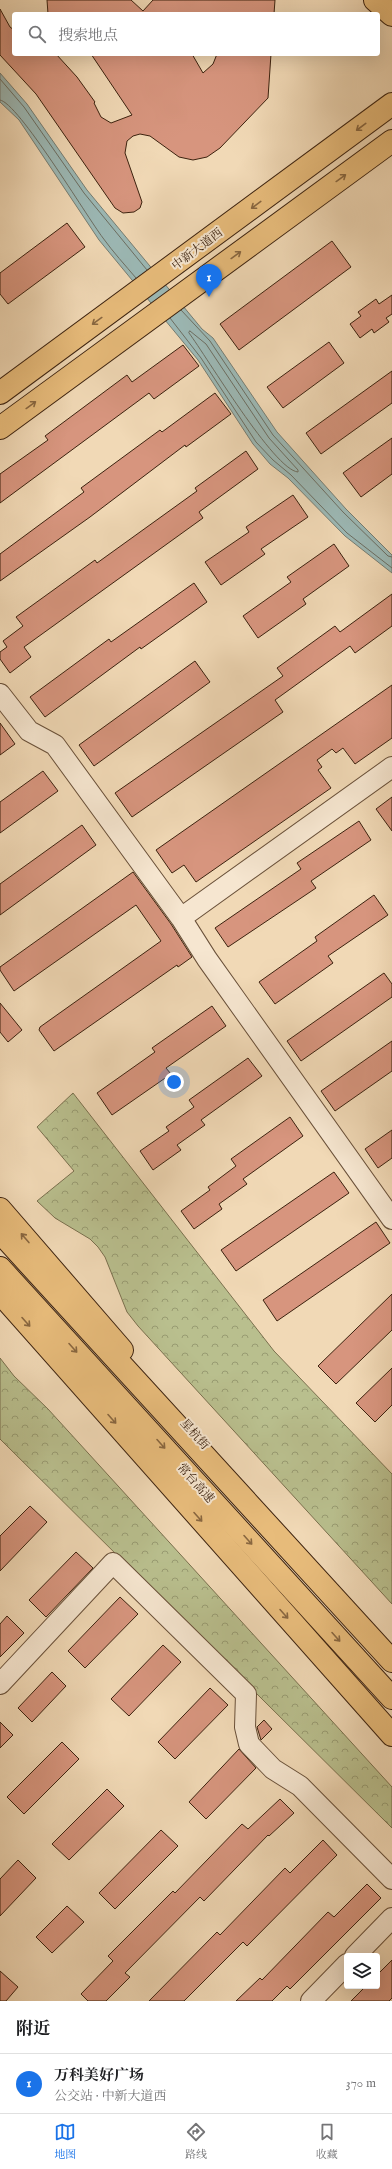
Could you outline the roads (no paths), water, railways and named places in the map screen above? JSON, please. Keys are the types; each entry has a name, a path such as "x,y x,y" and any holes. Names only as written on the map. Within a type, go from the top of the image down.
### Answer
{"main road":[{"path":"375,0 392,15"},
{"name":"中新大道西","path":"0,393 165,273 392,104"},
{"path":"0,428 392,141"},
{"path":"117,307 134,329"},
{"name":"星杭街","path":"0,1209 181,1419 392,1658"},
{"name":"常台高速","path":"0,1232 392,1661"},
{"name":"常台高速","path":"0,1268 392,1698"},
{"path":"0,1293 392,1735"}],"street":[{"path":"0,694 29,731 55,745 181,918 207,959 392,1219"},
{"path":"181,918 392,767"},
{"path":"0,1684 113,1563 246,1694 246,1727 249,1744 273,1769 300,1786 392,1879"},
{"path":"358,1953 392,1918"},
{"path":"311,2001 344,1967"}],"water":[{"path":"0,73 27,104 87,190 202,329 213,338 277,432 346,509 392,555 392,573 345,536 288,478 270,464 253,444 198,360 99,240 19,120 0,102"}],"place":[{"name":"万科美好广场","path":"209,297"}]}
